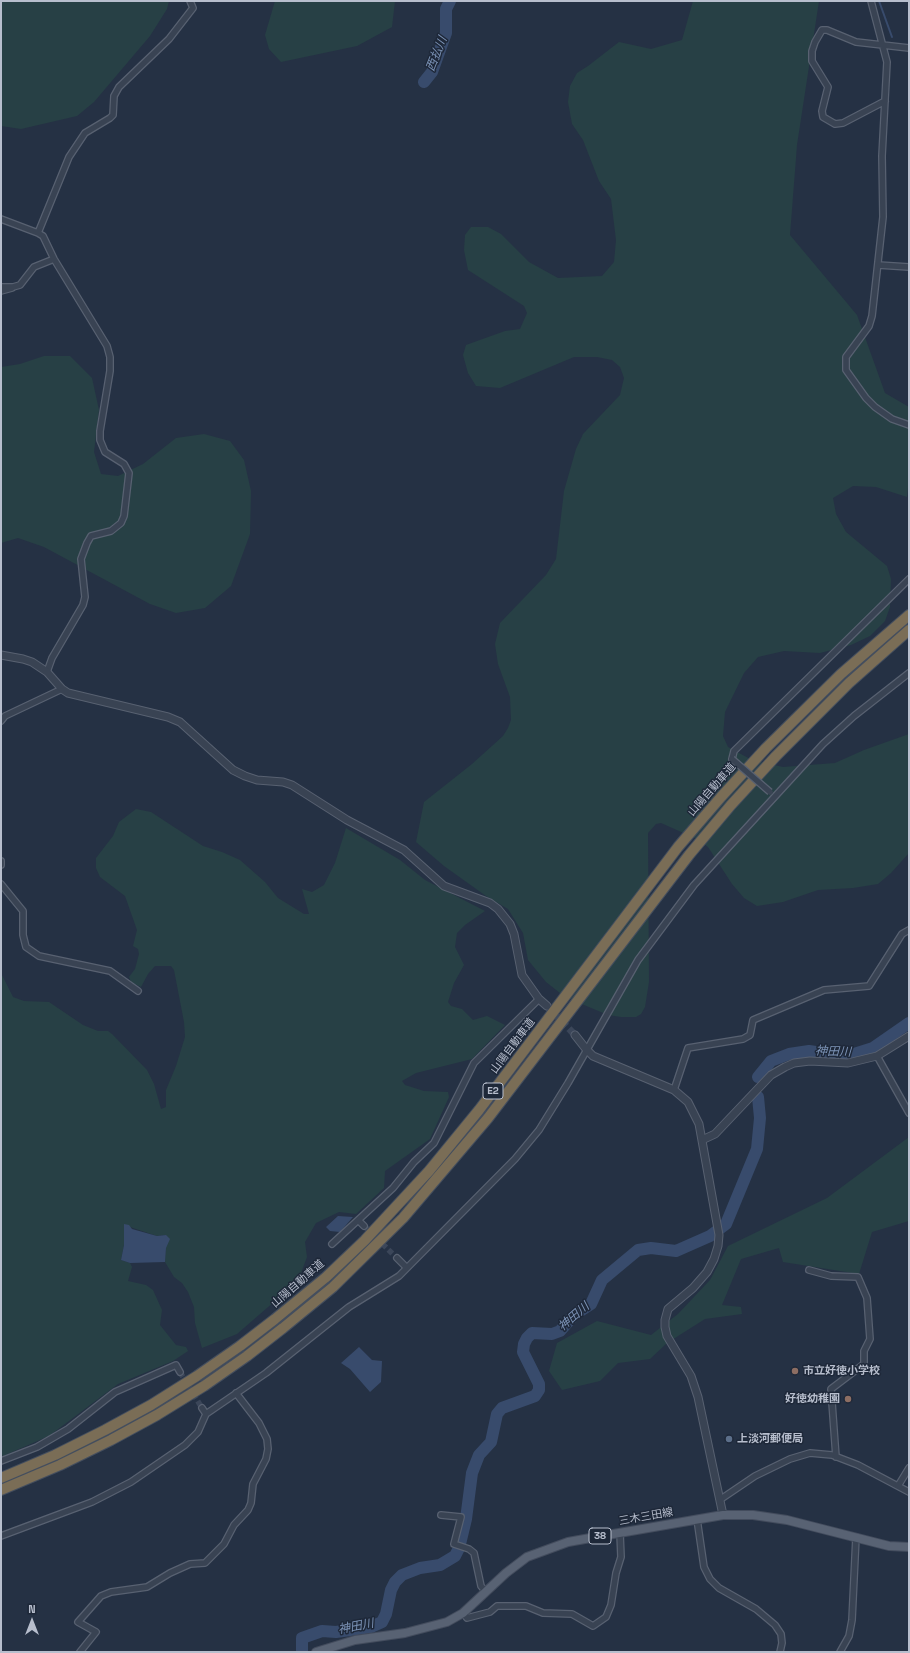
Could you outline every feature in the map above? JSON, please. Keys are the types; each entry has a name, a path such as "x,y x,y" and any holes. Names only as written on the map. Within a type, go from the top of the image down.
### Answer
{"highway":[{"path":"865,652 909,612"},
{"name":"山陽自動車道","path":"1,1478 55,1455 151,1405 197,1376 240,1346 276,1319 325,1278 364,1240 429,1171 479,1110 678,847 707,814 766,748 865,652 909,615"},
{"name":"E2","path":"1,1490 60,1465 111,1440 170,1407 247,1356 333,1287 403,1218 488,1118 684,861 731,805 776,756 849,683 909,630"}],"main road":[{"name":"三木三田線","path":"316,1652 355,1640 427,1628 447,1622 463,1613 527,1557 568,1542 620,1532 723,1515 770,1517 889,1546 909,1547"}],"street":[{"path":"38,233 69,157 85,133 113,115 114,96 119,87 169,39 193,8 190,1"},
{"path":"871,1 887,62 882,156 883,216 872,316 869,326 846,357 846,370 866,398 875,407 892,418 909,425"},
{"path":"885,101 843,123 835,124 828,121 823,117 822,111 828,87 812,62 812,51 822,30 827,30 856,42 909,48"},
{"path":"1,219 43,236 54,259 107,346 110,357 110,371 100,431 100,440 104,452 124,464 129,472 124,516 120,523 111,531 91,536 86,543 81,559 85,597 83,605 52,658 47,672"},
{"path":"1,291 20,285 34,267 54,259"},
{"path":"878,265 909,266"},
{"path":"1,286 13,287"},
{"path":"772,794 732,760 734,751 909,579"},
{"path":"1,655 23,659 47,672 62,689 76,695 161,715 180,722 233,770 257,780 283,782 292,785 347,820 404,850 444,886 490,903 498,909 510,924 514,934 522,975 539,999 547,1006"},
{"path":"1,1536 92,1502 131,1482 185,1445 198,1432 206,1414 266,1373 348,1306 399,1276 469,1208 515,1159 538,1130 638,960 660,928 694,885 772,794 854,716 909,673"},
{"path":"1,721 5,716 62,689"},
{"path":"1,884 23,910 23,935 26,947 39,956 110,971 138,992"},
{"path":"674,1090 688,1048 743,1039 750,1035 753,1020 824,990 869,986 902,934 909,930"},
{"path":"332,1244 359,1221 393,1188 414,1162 434,1143 474,1063 539,999"},
{"path":"575,1035 586,1050 593,1056 663,1084 674,1090 688,1102 696,1115 719,1235 714,1259 708,1272 693,1288 668,1309 665,1320 667,1336 692,1376 698,1396 721,1499 723,1515"},
{"path":"702,1140 715,1134 771,1075 785,1067 794,1063 810,1061 848,1063 877,1056 909,1036"},
{"path":"877,1056 909,1113"},
{"path":"359,1221 364,1226"},
{"path":"397,1258 407,1268"},
{"path":"809,1270 831,1276 858,1277 867,1298 870,1339 864,1352 864,1364 831,1389 836,1456"},
{"path":"1,1461 37,1447 68,1429 115,1392 176,1365 180,1372"},
{"path":"80,1652 96,1632 78,1622 101,1596 111,1592 147,1587 170,1573 190,1564 205,1563 224,1544 234,1525 248,1510 251,1503 253,1484 266,1459 268,1449 266,1439 259,1423 236,1393"},
{"path":"202,1408 206,1414"},
{"path":"721,1499 755,1476 790,1459 810,1453 822,1453 836,1456 858,1465 909,1492"},
{"path":"898,1486 909,1468"},
{"path":"441,1516 461,1517 454,1544 469,1549 474,1553 481,1586 486,1592"},
{"path":"697,1519 704,1567 710,1579 719,1588 756,1609 775,1625 781,1634 782,1643 780,1652"},
{"path":"463,1613 467,1618 490,1612 497,1606 526,1606 543,1613 572,1614 593,1626 606,1617 611,1605 616,1573 621,1557 620,1532"},
{"path":"840,1652 849,1636 852,1620 856,1537"}],"green space":[{"path":"1,1 169,1 167,9 150,36 94,102 77,116 21,129 1,126"},
{"path":"275,1 395,1 392,27 357,46 281,62 269,49 265,35"},
{"path":"693,1 819,1 797,145 790,235 857,315 885,393 909,407 909,479 907,497 876,487 853,486 833,498 836,514 846,532 887,566 891,579 890,607 885,621 870,636 851,645 820,653 784,651 758,657 744,673 725,712 723,736 728,747 752,760 783,767 835,763 864,750 909,734 909,853 891,873 878,884 853,888 818,890 783,902 757,906 744,898 732,884 708,847 697,839 661,823 656,824 648,833 649,982 645,1007 641,1014 636,1017 621,1017 608,1015 565,997 546,982 528,960 523,933 508,909 486,896 444,866 416,842 424,802 472,764 503,736 508,728 511,720 510,697 498,664 495,644 500,623 546,575 556,559 564,491 576,449 583,434 620,395 624,378 620,367 612,360 597,357 574,357 500,388 476,386 468,373 463,355 466,345 505,331 520,329 527,313 524,306 468,270 464,250 465,235 471,227 488,227 501,234 529,262 558,278 602,276 614,262 616,240 611,199 599,181 583,140 572,124 568,102 570,86 577,73 619,42 651,49 682,40"},
{"path":"44,356 70,356 92,378 99,410 94,452 101,474 118,476 143,464 176,438 204,434 230,441 244,460 251,491 250,534 231,586 205,608 176,613 150,604 44,547 18,538 1,543 1,367 20,364"},
{"path":"136,809 151,812 203,846 240,860 265,882 278,898 304,914 309,914 302,889 312,892 324,885 335,863 346,828 400,860 425,880 485,911 465,925 457,933 455,947 464,965 454,983 448,1002 451,1006 462,1009 473,1020 487,1016 505,1025 472,1059 416,1073 402,1081 405,1085 424,1091 448,1092 449,1097 430,1139 385,1171 384,1188 356,1214 339,1212 316,1223 305,1242 307,1257 298,1281 237,1334 202,1348 195,1323 194,1307 188,1292 182,1283 174,1277 165,1262 166,1235 157,1236 124,1225 124,1245 121,1260 130,1263 132,1267 128,1281 146,1285 153,1290 162,1310 160,1325 176,1345 186,1347 188,1351 173,1361 118,1384 49,1436 3,1456 1,1455 1,961 2,975 13,997 24,1001 49,1002 83,1025 98,1031 108,1031 147,1070 154,1084 161,1109 166,1107 166,1090 176,1066 185,1037 184,1022 174,970 171,966 155,966 148,974 141,987 131,982 129,977 135,969 139,954 138,949 133,946 137,930 125,896 100,877 96,868 96,858 113,836 119,822"},
{"path":"909,1137 909,1221 872,1232 859,1274 783,1262 779,1248 741,1259 722,1305 741,1307 742,1314 705,1319 667,1343 650,1359 618,1363 600,1381 562,1390 549,1371 557,1343 597,1321 651,1335 678,1314 710,1280 728,1246 827,1198"}],"water":[{"path":"338,1216 353,1217 340,1232 330,1231 326,1227"},
{"path":"124,1224 129,1225 132,1229 157,1236 166,1235 170,1239 166,1248 165,1262 130,1263 121,1260 124,1245"},
{"path":"359,1347 372,1360 382,1361 381,1382 370,1392 350,1369 341,1363"}],"waterway":[{"name":"西払川","path":"424,82 432,72 446,33 446,9 450,1"},
{"path":"879,1 892,37"},
{"name":"神田川","path":"758,1077 771,1061 789,1054 809,1051 836,1055 854,1054 873,1048 909,1023"},
{"name":"神田川","path":"460,1544 466,1519 472,1473 479,1455 491,1442 497,1414 502,1408 535,1396 539,1390 539,1384 523,1352 524,1344 527,1338 532,1333 552,1334 560,1331 574,1315 591,1304 602,1280 638,1250 651,1248 676,1251 710,1236 726,1224 757,1149 760,1118 758,1097"},
{"name":"神田川","path":"302,1652 302,1638 322,1631 336,1632 371,1627 382,1622 386,1614 391,1590 395,1582 402,1575 420,1568 440,1565 455,1556 459,1548"}],"tunnel":[{"path":"547,1006 575,1035"},
{"path":"364,1226 397,1258"},
{"path":"180,1372 202,1408"}],"place":[{"name":"市立好徳小学校","path":"795,1371"},
{"name":"好徳幼稚園","path":"848,1399"},
{"name":"上淡河郵便局","path":"729,1439"}]}
